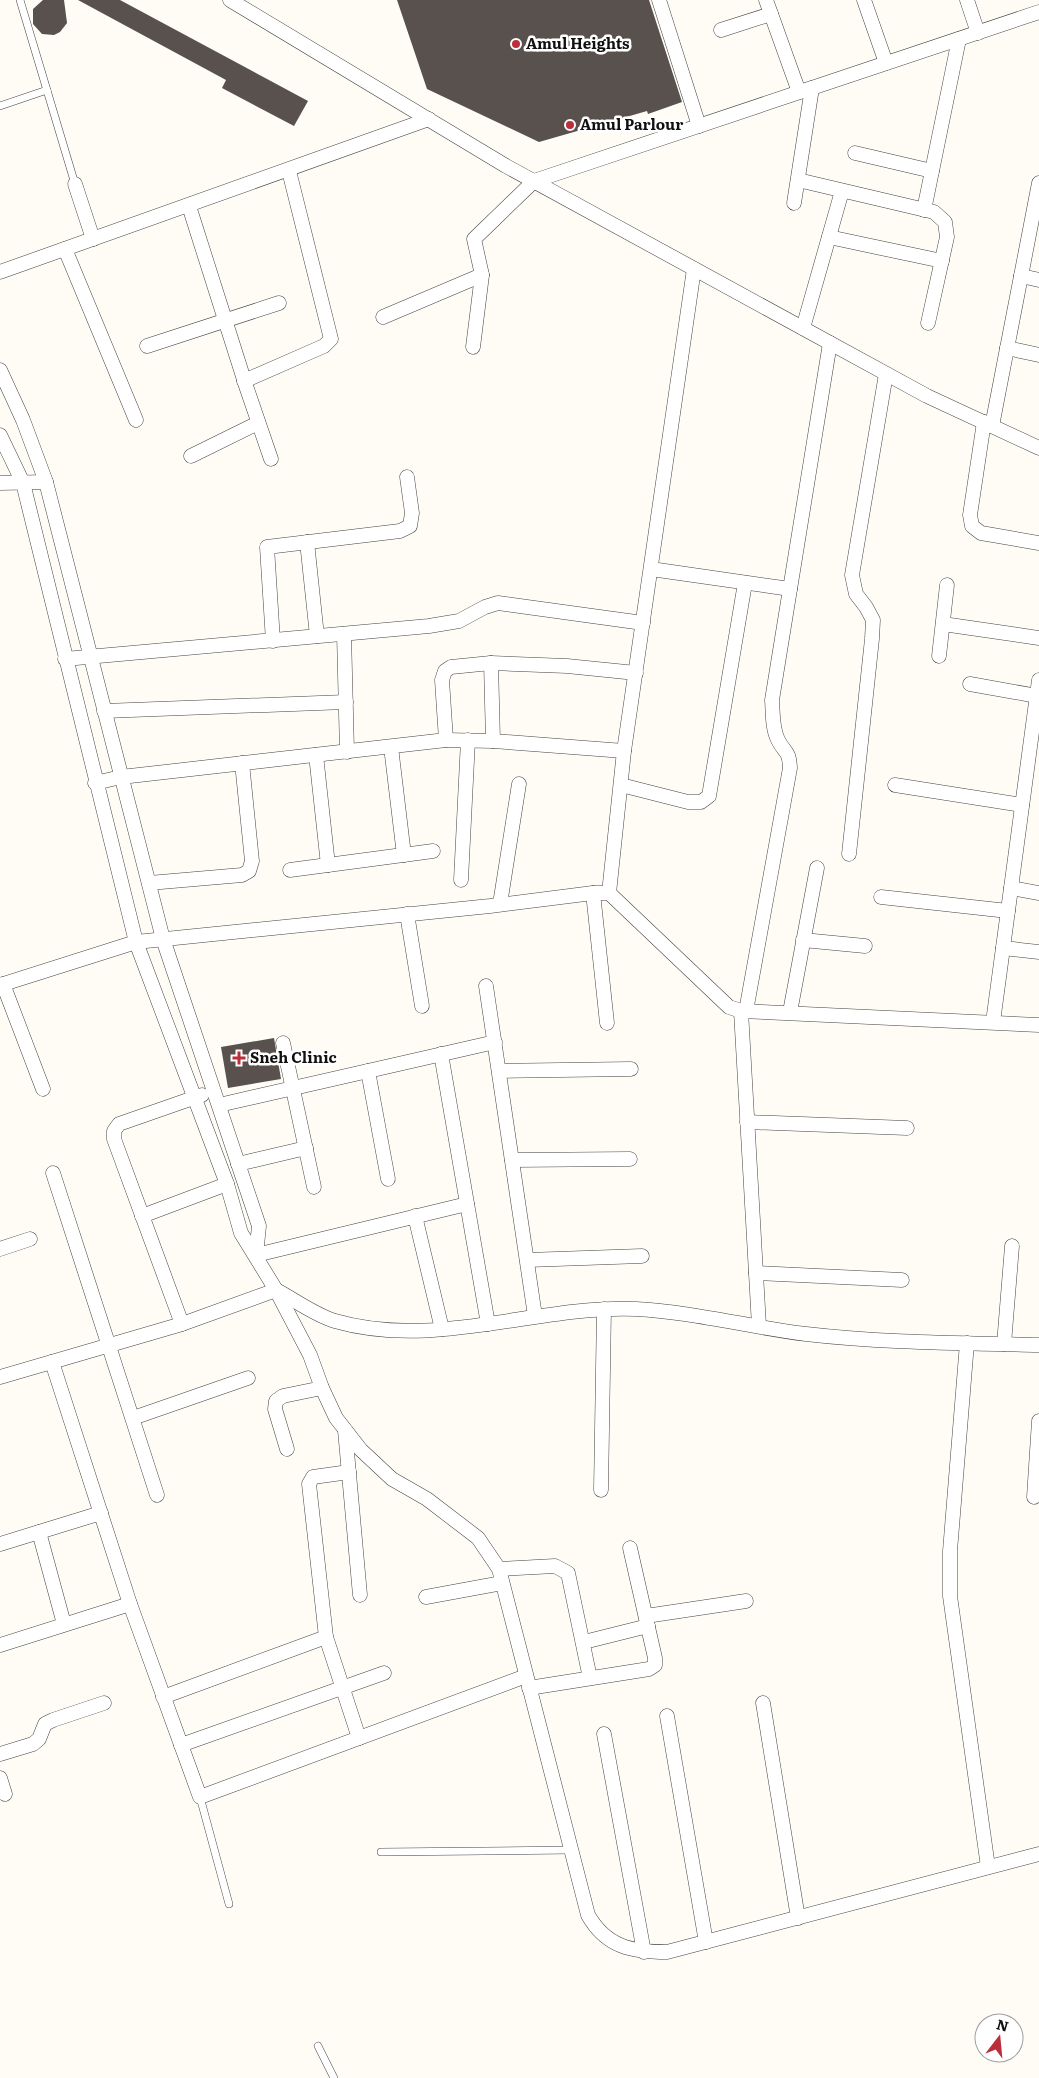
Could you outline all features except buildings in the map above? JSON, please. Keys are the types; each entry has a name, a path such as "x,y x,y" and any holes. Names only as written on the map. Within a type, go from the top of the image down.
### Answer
{"street":[{"path":"230,0 534,181 927,396 1039,448"},
{"path":"659,0 699,126"},
{"path":"766,0 806,90 798,180 794,203"},
{"path":"864,0 886,63"},
{"path":"968,0 978,33"},
{"path":"474,347 482,275 474,239 534,181 1039,12"},
{"path":"721,30 772,14"},
{"path":"924,210 960,39"},
{"path":"0,272 429,120"},
{"path":"855,153 932,171"},
{"path":"244,381 324,346 331,339 289,171"},
{"path":"798,180 934,212 945,222 947,237 928,323"},
{"path":"1039,183 1007,348 988,424 970,515 972,526 981,533 1039,543"},
{"path":"75,184 93,240"},
{"path":"803,328 842,191"},
{"path":"189,206 244,381 271,459"},
{"path":"829,237 942,261"},
{"path":"65,249 136,420"},
{"path":"609,893 624,751 694,269"},
{"path":"383,317 482,275"},
{"path":"1021,276 1039,280"},
{"path":"147,346 279,303"},
{"path":"759,1326 747,1122 743,1011 790,768 789,754 778,740 773,722 772,700 830,343"},
{"path":"1007,348 1039,355"},
{"path":"0,370 23,420 46,482 163,939 259,1226 256,1255"},
{"path":"849,854 872,629 872,620 866,607 856,594 852,575 886,374"},
{"path":"191,456 258,423"},
{"path":"0,435 23,483 95,783 136,942 227,1184 241,1233 276,1290 310,1355 336,1418 345,1430 361,1450 392,1479 426,1499 478,1538 500,1576 588,1915 594,1925 605,1938 644,1952 667,1952 1039,1854"},
{"path":"272,640 267,546 400,531 410,526 412,513 407,477"},
{"path":"0,483 46,482"},
{"path":"307,542 317,636"},
{"path":"651,570 790,589"},
{"path":"621,785 688,802 701,802 709,796 745,583"},
{"path":"939,656 947,585"},
{"path":"66,659 429,626 459,621 485,607 498,604 643,623"},
{"path":"943,624 1039,638"},
{"path":"344,634 347,752"},
{"path":"446,740 442,680 445,671 451,667 491,663 567,666 636,673"},
{"path":"491,663 493,741"},
{"path":"993,1022 1039,680"},
{"path":"970,684 1037,696"},
{"path":"104,711 346,702"},
{"path":"95,783 121,777 446,740 493,741 624,751"},
{"path":"461,880 468,740"},
{"path":"391,747 404,855"},
{"path":"316,755 328,865"},
{"path":"149,883 242,874 249,871 252,861 242,763"},
{"path":"500,904 519,784"},
{"path":"895,785 1022,805"},
{"path":"290,870 433,851"},
{"path":"790,1012 817,868"},
{"path":"1011,888 1039,893"},
{"path":"593,893 608,1023"},
{"path":"43,1089 2,984 136,942 593,893 609,893 718,999 729,1007 743,1011 1039,1025"},
{"path":"881,897 1008,911"},
{"path":"407,914 422,1006"},
{"path":"803,940 865,946"},
{"path":"1003,948 1039,952"},
{"path":"486,986 535,1316"},
{"path":"219,1105 495,1042"},
{"path":"283,1043 314,1187"},
{"path":"441,1054 488,1324"},
{"path":"499,1071 632,1069"},
{"path":"368,1071 388,1179"},
{"path":"182,1324 114,1139 114,1131 119,1124 214,1090"},
{"path":"747,1122 907,1128"},
{"path":"238,1164 306,1148"},
{"path":"512,1160 630,1160"},
{"path":"53,1173 157,1495"},
{"path":"142,1216 227,1184"},
{"path":"256,1255 467,1204"},
{"path":"415,1216 442,1329"},
{"path":"0,1249 30,1239"},
{"path":"1004,1344 1012,1246"},
{"path":"527,1260 642,1256"},
{"path":"756,1274 902,1280"},
{"path":"0,1376 182,1324 276,1290 334,1320 383,1329 460,1329 535,1316 604,1309 657,1310 856,1339 1039,1345"},
{"path":"601,1490 604,1309"},
{"path":"967,1343 950,1551 950,1596 988,1867"},
{"path":"52,1362 130,1604 200,1797 359,1738 527,1682 590,1678 649,1669 654,1665 647,1621 630,1548"},
{"path":"133,1418 248,1378"},
{"path":"287,1449 275,1409 276,1401 283,1396 322,1388"},
{"path":"1034,1497 1039,1421"},
{"path":"345,1430 360,1595"},
{"path":"349,1472 322,1474 313,1477 309,1484 326,1637 359,1738"},
{"path":"0,1544 101,1513"},
{"path":"38,1532 64,1624"},
{"path":"426,1597 500,1576 555,1566 562,1568 568,1573 584,1642 590,1678"},
{"path":"584,1642 647,1621 746,1600"},
{"path":"0,1644 130,1604"},
{"path":"163,1696 326,1637"},
{"path":"181,1745 384,1673"},
{"path":"0,1754 33,1744 39,1739 45,1724 53,1720 104,1703"},
{"path":"763,1704 798,1918"},
{"path":"667,1716 706,1942"},
{"path":"604,1734 644,1952"},
{"path":"0,1778 5,1794"}],"lane":[{"path":"20,0 75,184"},
{"path":"0,106 46,90"},
{"path":"200,1797 229,1904"},
{"path":"381,1852 571,1850"},
{"path":"318,2046 334,2078"}],"place":[{"name":"Amul Heights","path":"516,44"},
{"name":"Amul Parlour","path":"570,125"},
{"name":"Sneh Clinic","path":"239,1058"}]}
